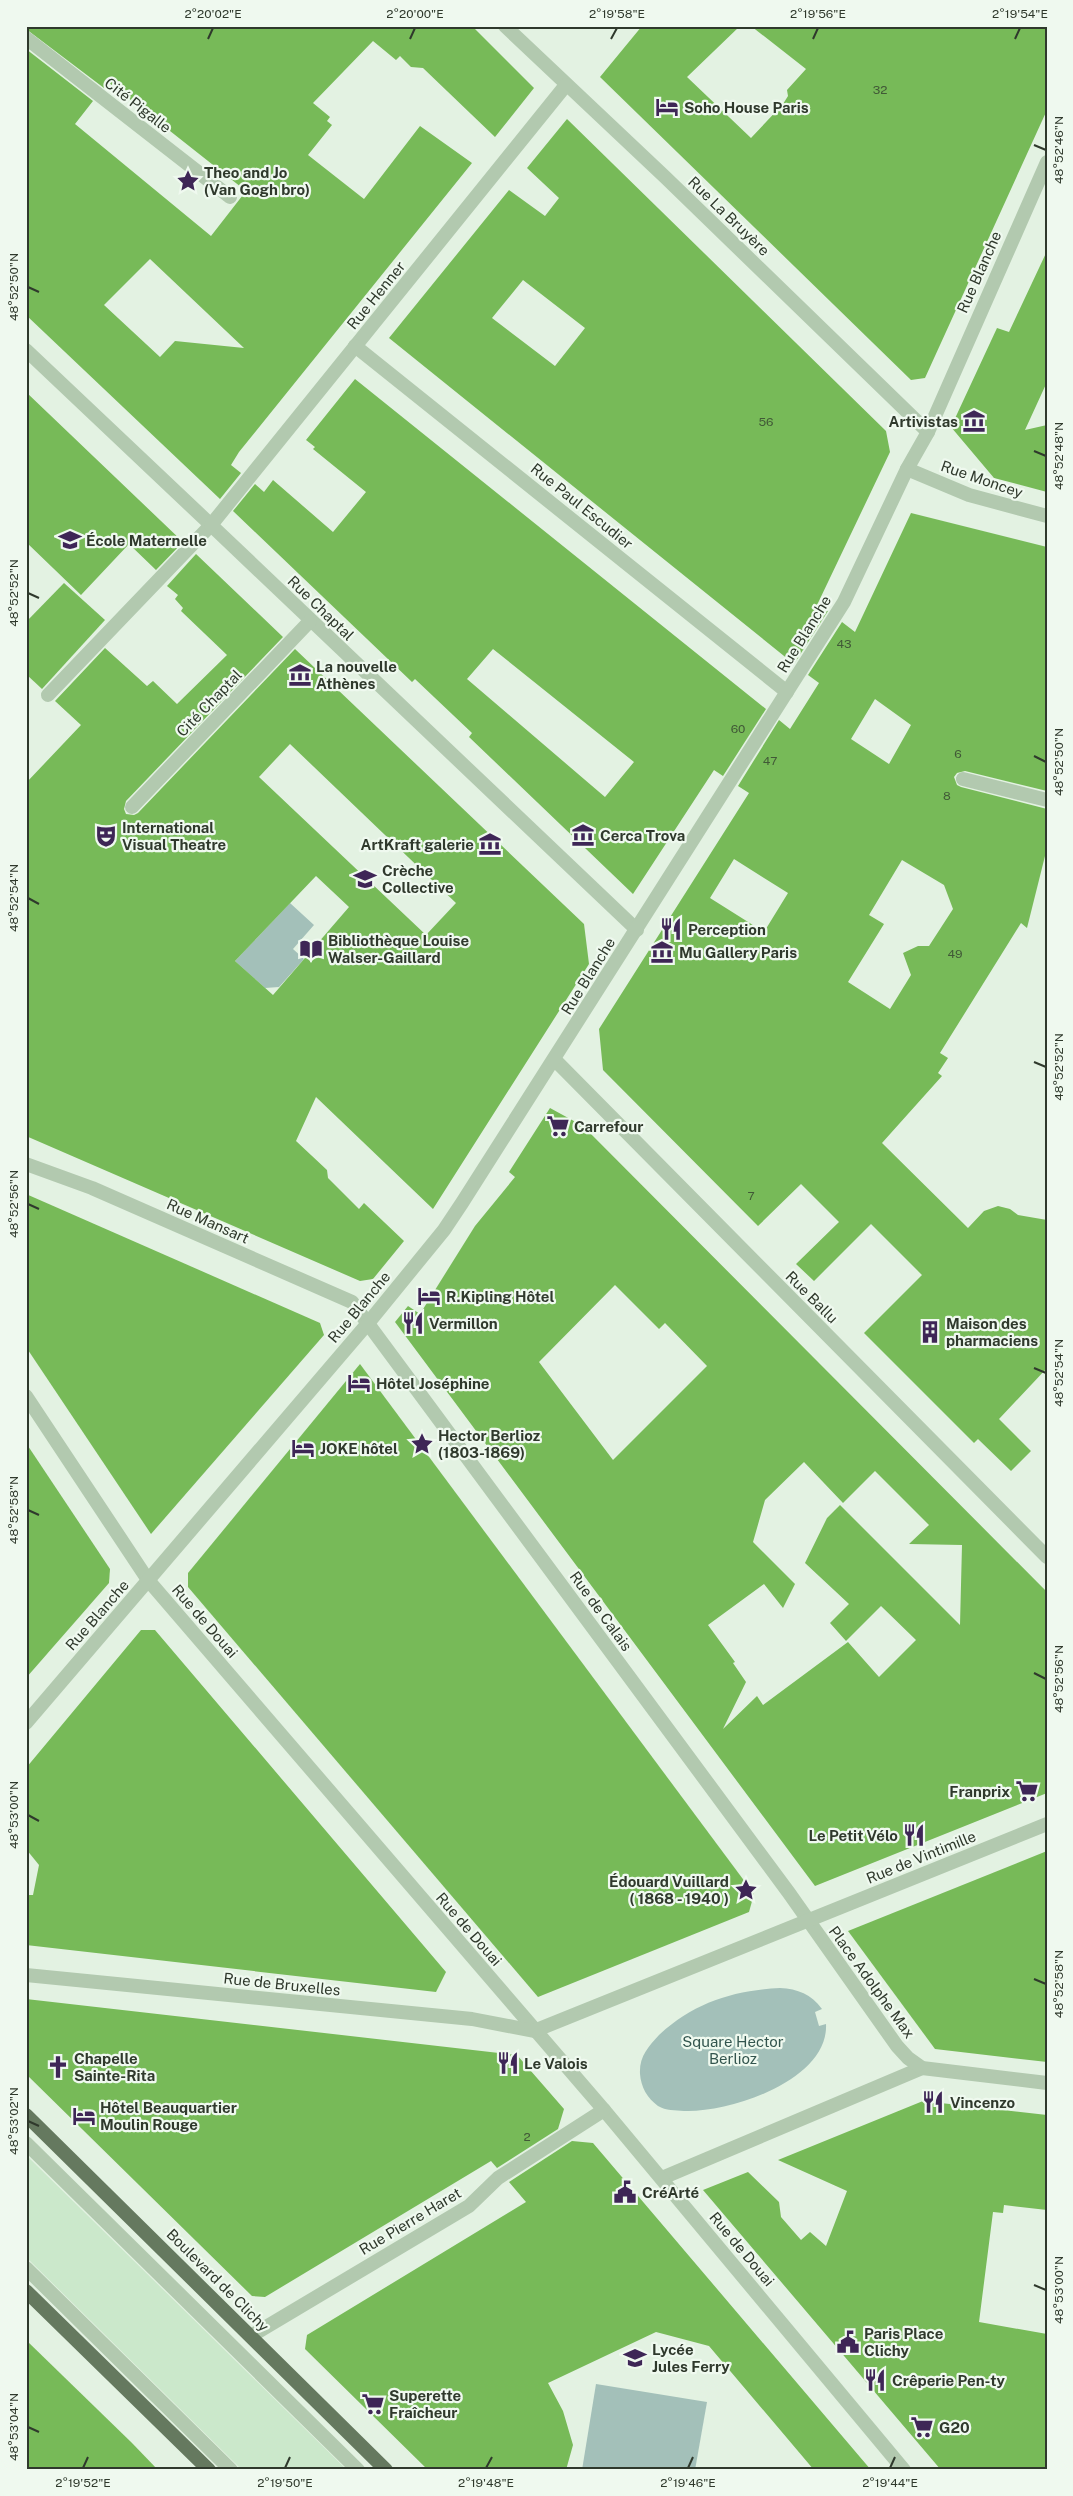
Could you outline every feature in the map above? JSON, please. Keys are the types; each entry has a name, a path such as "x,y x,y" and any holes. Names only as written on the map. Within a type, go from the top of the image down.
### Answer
{"main road":[{"name":"Boulevard de Clichy","path":"26,2114 386,2470"},
{"path":"26,2290 208,2470"}],"street":[{"name":"Rue La Bruyère","path":"505,26 658,170 928,432"},
{"name":"Cité Pigalle","path":"26,38 230,197"},
{"name":"Rue Henner","path":"48,695 211,525 566,85"},
{"name":"Rue Blanche","path":"26,1723 369,1322 444,1230 637,930 844,602 907,469 928,432 1047,162"},
{"name":"Rue Paul Escudier","path":"355,346 787,692"},
{"name":"Rue Chaptal","path":"26,350 637,930"},
{"name":"Rue Moncey","path":"907,469 969,495 1047,516"},
{"name":"Cité Chaptal","path":"132,807 310,621"},
{"path":"963,779 1047,800"},
{"name":"Rue Ballu","path":"554,1060 1047,1557"},
{"name":"Rue Mansart","path":"26,1164 92,1188 352,1302 369,1322"},
{"name":"Rue de Calais","path":"369,1322 807,1920"},
{"name":"Rue de Douai","path":"26,1396 148,1580 662,2178 904,2470"},
{"name":"Rue de Vintimille","path":"807,1920 1047,1824"},
{"name":"Place Adolphe Max","path":"534,2031 807,1920 897,2046 908,2058 922,2068"},
{"name":"Rue de Bruxelles","path":"26,1975 472,2019 534,2031"},
{"path":"662,2178 922,2068 1047,2082"},
{"name":"Rue Pierre Haret","path":"251,2336 469,2206 498,2178 604,2110"},
{"path":"26,2142 358,2470"},
{"path":"26,2268 231,2470"}],"green space":[{"path":"290,903 314,925 293,949 304,959 279,987 265,988 235,961"},
{"name":"Square Hector Berlioz","path":"780,1988 798,1991 809,1996 822,2009 815,2012 819,2026 826,2024 823,2044 812,2062 795,2077 750,2099 703,2110 667,2110 658,2106 645,2092 640,2074 641,2062 651,2044 672,2024 700,2007 730,1995"},
{"path":"596,2384 707,2402 695,2470 582,2470"}],"shaded area":[{"path":"26,2155 347,2470 242,2470 26,2257"}],"building":[{"path":"26,26 472,26 534,88 495,137 423,68 411,67 400,56 396,60 373,41 313,103 330,117 327,121 332,125 308,155 364,199 420,126 472,163 239,452 231,465 241,473 220,499 26,315 26,49 93,101 75,124 211,236 246,191 108,82 104,88 26,29","holes":["150,259 244,348 175,341 160,357 104,305"]},
{"path":"642,26 740,26 687,77 751,138 783,104 788,96 787,90 806,69 751,26 1047,26 1047,110 925,378 911,380 600,77"},
{"path":"567,119 886,431 890,452 818,603 828,611 794,664 389,338 509,190 545,216 559,198 527,168","holes":["523,280 585,328 555,366 492,318"]},
{"path":"1047,251 1047,382 1025,430 1047,425 1047,492 994,478 951,427 997,328 1009,332"},
{"path":"355,379 766,709 723,776 714,770 633,894 469,737 472,733 415,679 412,682 233,511 255,484 264,492 273,480 333,532 366,492 313,449 315,447 306,440","holes":["493,649 634,762 605,797 467,679"]},
{"path":"26,392 183,542 156,570 129,544 81,595 26,542"},
{"path":"911,513 1047,547 1047,791 965,771 957,773 954,777 957,785 961,787 1047,809 1047,848 1027,928 1021,923 940,1053 948,1058 938,1073 942,1076 882,1143 968,1228 984,1211 998,1206 1010,1209 1018,1215 1047,1220 1047,1368 999,1419 1031,1451 1011,1471 978,1439 974,1443 864,1333 922,1275 871,1224 814,1281 796,1264 839,1222 801,1184 758,1226 603,1070 599,1029 749,793 738,786 779,720 790,729 819,683 808,675 842,622 855,632","holes":["875,699 911,725 889,764 851,739","734,859 788,893 764,932 710,898","902,860 944,885 953,909 929,946 918,946 903,953 911,975 890,1009 848,982 884,924 869,915"]},
{"path":"196,554 283,637 126,801 124,809 126,814 134,815 138,813 295,649 584,924 589,964 433,1209 316,1097 296,1141 327,1170 328,1178 359,1209 364,1203 404,1241 373,1279 360,1281 26,1136 26,783 81,725 55,701 105,648 147,686 153,681 177,704 227,655 181,611 183,608 175,599 178,595 167,586","holes":["290,744 456,903 426,935 259,777","316,876 349,907 273,995 235,961"]},
{"path":"64,583 105,620 42,689 26,674 26,622"},
{"path":"550,1108 583,1126 1047,1592 1047,1793 815,1886 395,1322 408,1306 420,1314 475,1226 515,1177 509,1172","holes":["615,1285 659,1329 665,1323 707,1366 613,1460 539,1362","804,1462 843,1503 875,1471 929,1525 909,1544 962,1545 960,1625 840,1505 827,1518 805,1563 849,1604 830,1623 846,1641 881,1606 916,1640 879,1677 848,1642 763,1705 757,1696 723,1729 746,1682 733,1663 735,1662 708,1625 764,1584 783,1608 795,1584 753,1542 765,1500"]},
{"path":"26,1194 320,1323 324,1335 151,1534 26,1347"},
{"path":"360,1364 754,1894 749,1912 538,1997 188,1587 188,1573"},
{"path":"26,1443 110,1569 109,1583 26,1678"},
{"path":"141,1630 155,1630 446,1972 436,1992 26,1945 26,1895 33,1895 39,1865 26,1849 26,1768"},
{"path":"1047,1851 1047,2062 935,2049 848,1931"},
{"path":"26,1999 517,2055 564,2109 558,2129 497,2168 491,2161 265,2297 252,2296 26,2074"},
{"path":"923,2101 1047,2115 1047,2210 1004,2205 1003,2213 993,2212 979,2322 1047,2334 1047,2470 941,2470 703,2190 748,2172 779,2202 781,2217 801,2240 810,2232 826,2246 847,2191 778,2160"},
{"path":"572,2141 593,2143 871,2470 814,2470 709,2346 656,2332 548,2383 563,2411 573,2445 566,2470 428,2470 305,2349 307,2335 526,2202 509,2182"},
{"path":"26,2340 132,2443 158,2470 26,2470"}],"place":[{"name":"Soho House Paris","path":"667,107"},
{"name":"Theo and Jo (Van Gogh bro)","path":"188,181"},
{"name":"Artivistas","path":"974,421"},
{"name":"École Maternelle","path":"70,540"},
{"name":"La nouvelle Athènes","path":"300,675"},
{"name":"Cerca Trova","path":"583,835"},
{"name":"International Visual Theatre","path":"106,836"},
{"name":"ArtKraft galerie","path":"490,844"},
{"name":"Crèche Collective","path":"365,879"},
{"name":"Perception","path":"671,929"},
{"name":"Bibliothèque Louise Walser-Gaillard","path":"311,949"},
{"name":"Mu Gallery Paris","path":"662,952"},
{"name":"Carrefour","path":"558,1126"},
{"name":"R.Kipling Hôtel","path":"429,1296"},
{"name":"Vermillon","path":"413,1323"},
{"name":"Maison des pharmaciens","path":"930,1332"},
{"name":"Hôtel Joséphine","path":"359,1383"},
{"name":"Hector Berlioz (1803-1869)","path":"422,1444"},
{"name":"JOKE hôtel","path":"303,1448"},
{"name":"Franprix","path":"1027,1791"},
{"name":"Le Petit Vélo","path":"914,1835"},
{"name":"Édouard Vuillard ( 1868 - 1940 )","path":"746,1890"},
{"name":"Le Valois","path":"508,2063"},
{"name":"Chapelle Sainte-Rita","path":"58,2067"},
{"name":"Vincenzo","path":"933,2102"},
{"name":"Hôtel Beauquartier Moulin Rouge","path":"84,2116"},
{"name":"CréArté","path":"625,2192"},
{"name":"Paris Place Clichy","path":"848,2342"},
{"name":"Lycée Jules Ferry","path":"635,2358"},
{"name":"Crêperie Pen-ty","path":"875,2380"},
{"name":"Superette Fraîcheur","path":"373,2404"},
{"name":"G20","path":"922,2427"}]}
